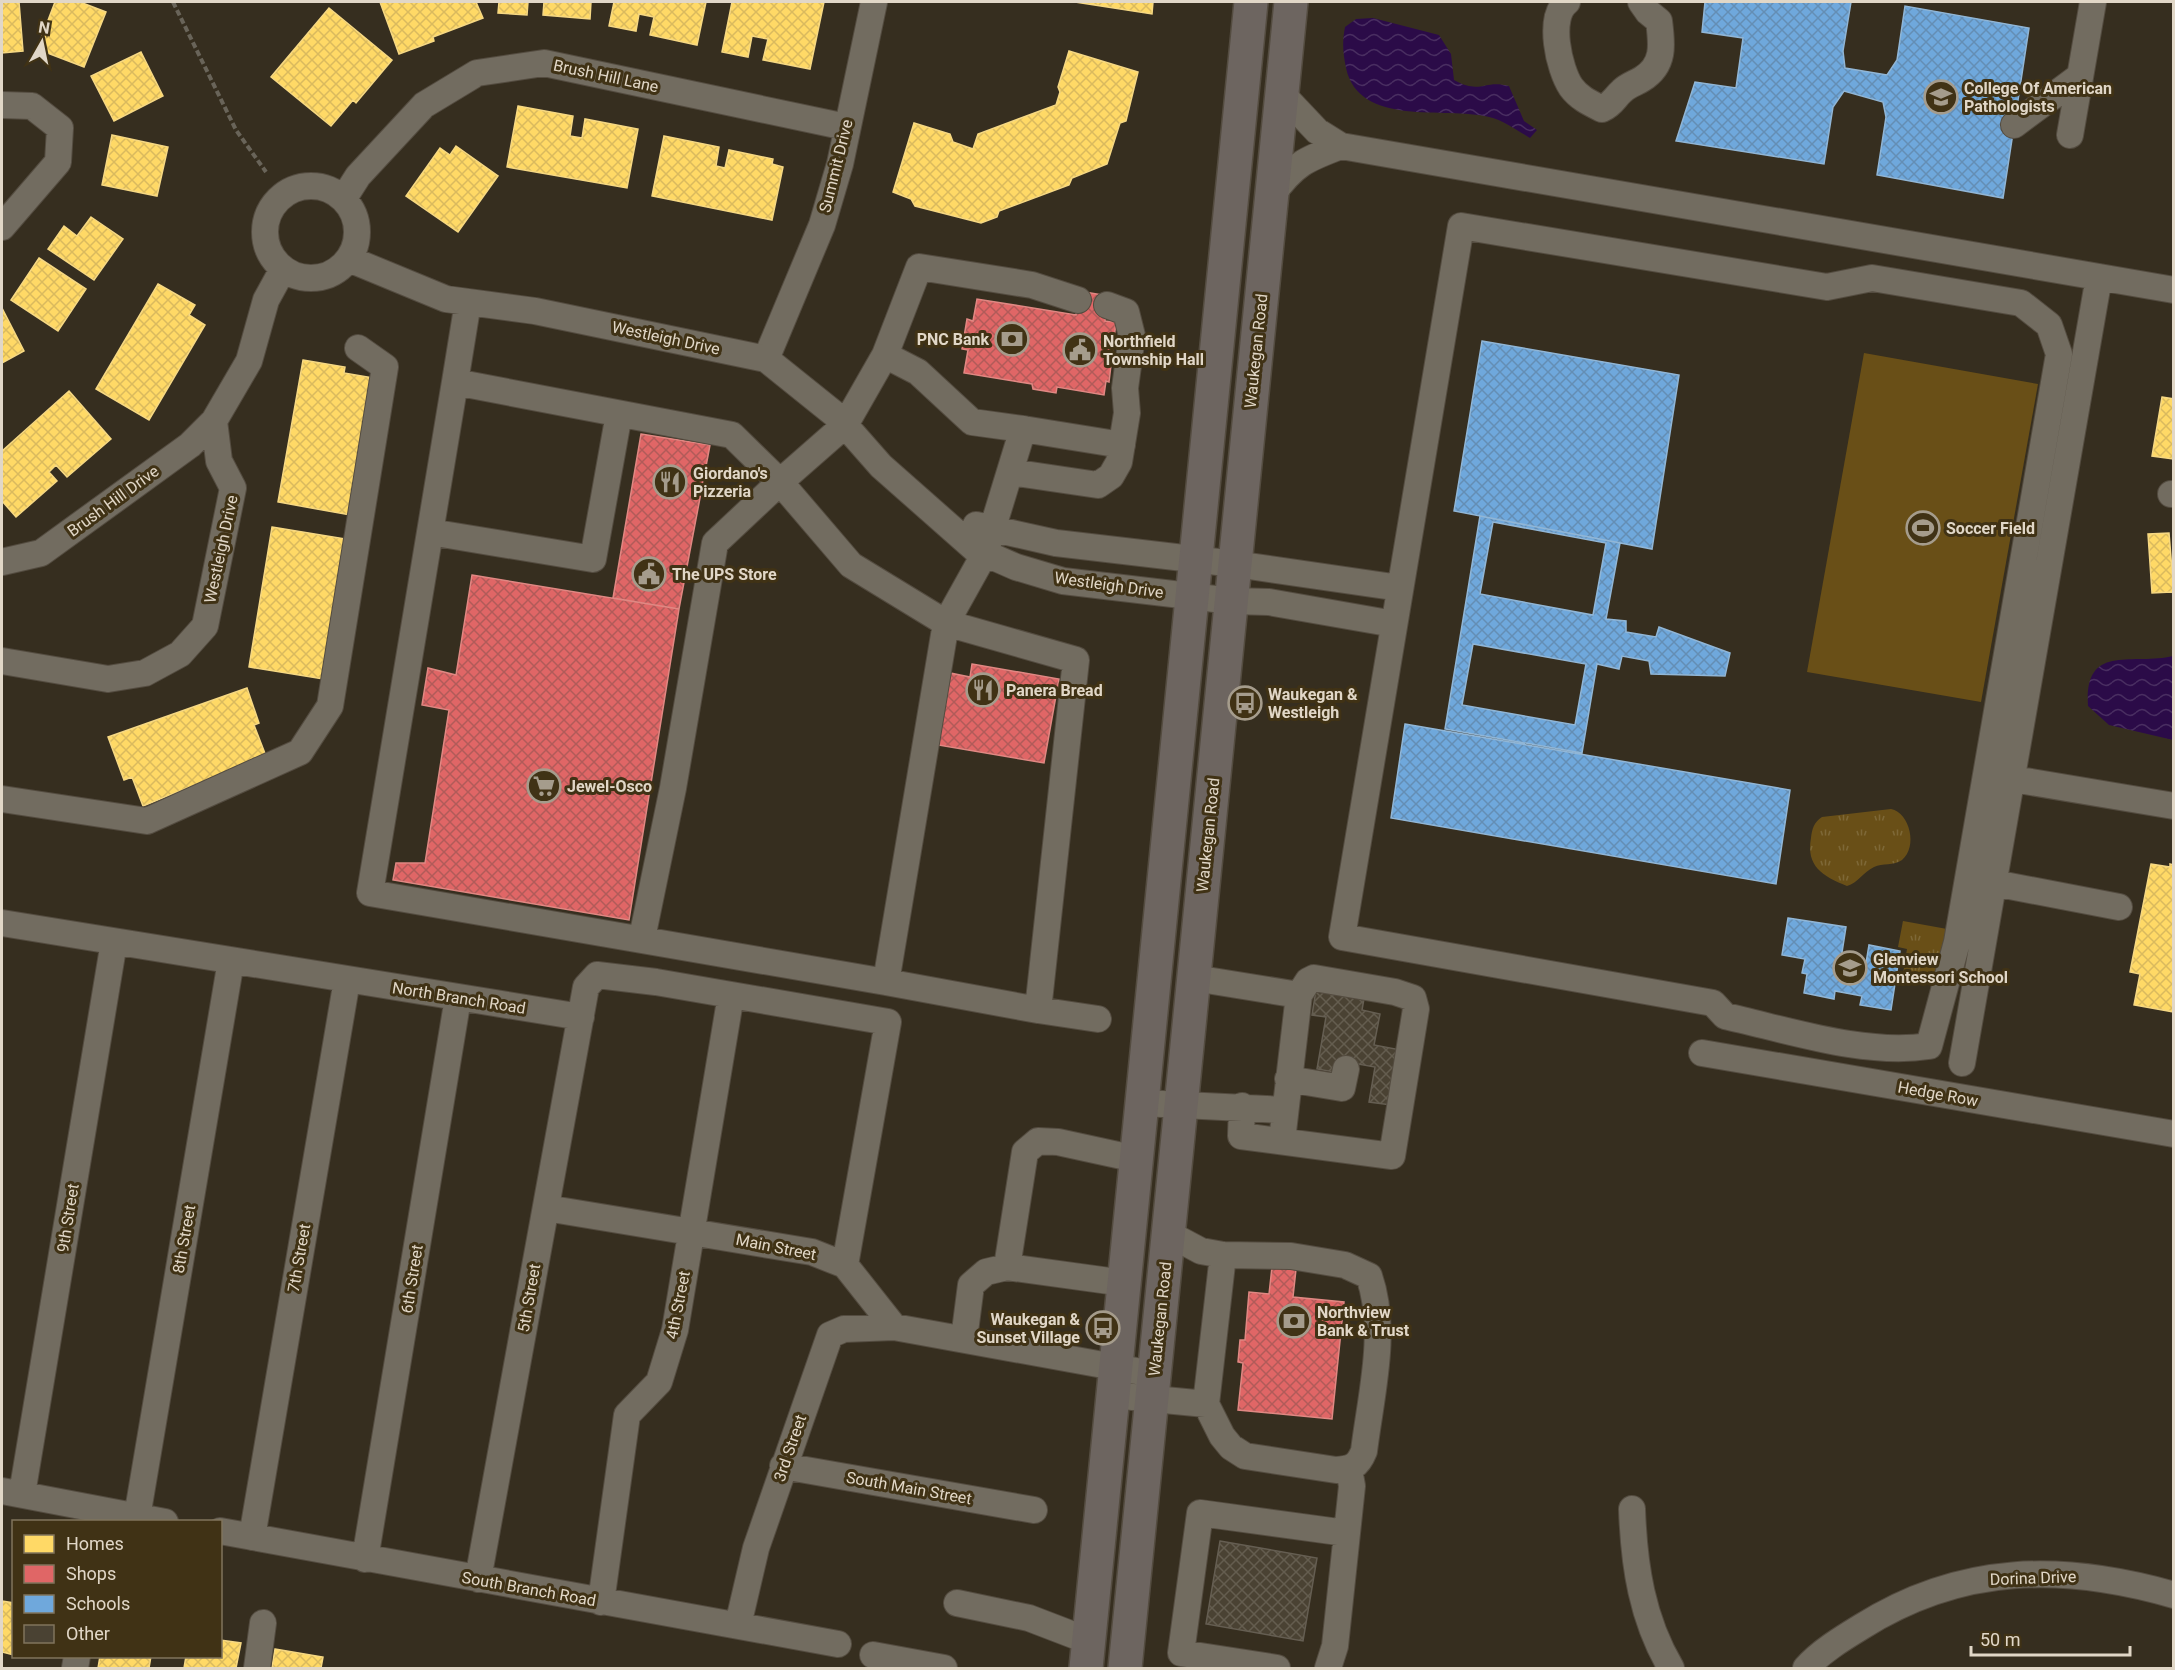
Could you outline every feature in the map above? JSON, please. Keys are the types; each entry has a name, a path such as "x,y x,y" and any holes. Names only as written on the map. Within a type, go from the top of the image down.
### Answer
{"main road":[{"path":"1093,1661 1113,1381 1251,2"},
{"name":"Waukegan Road","path":"1125,1668 1292,2"},
{"path":"1143,1092 1183,1095"}],"street":[{"name":"Summit Drive","path":"766,359 822,225 840,164 874,2"},
{"path":"1567,2 1563,4 1555,28 1560,57 1570,86 1584,101 1602,109 1613,104 1620,92 1652,73 1659,61 1662,52 1659,21 1641,2"},
{"path":"2070,135 2093,2"},
{"name":"Brush Hill Lane","path":"344,198 358,176 424,105 477,73 499,69 544,63 846,127"},
{"path":"2014,125 2080,76"},
{"path":"1282,94 1317,131 1341,146 2174,290"},
{"path":"2,105 32,106 60,128 58,162 2,227"},
{"path":"1272,195 1289,172 1312,156 1341,146"},
{"path":"300,186 324,187 344,198 352,209 357,228 355,247 349,259 340,268 318,278 306,278 283,269 269,251 265,239 265,228 272,206 289,190 300,186"},
{"path":"1461,226 1827,287 1872,278 2021,303 2049,325 2059,354 1957,942 1929,1046 1912,1049 1861,1046 1725,1016 1713,1003 1342,937 1400,588 1461,226"},
{"name":"Westleigh Drive","path":"349,259 446,299 535,311 766,359 845,425 881,466 933,510 989,541 1016,567 1063,581 1232,601 1269,602 1394,624"},
{"path":"642,938 673,788 715,543 845,425 885,355 919,267 1032,285 1078,300"},
{"path":"214,422 249,361 266,300 283,269"},
{"path":"1962,1063 2099,277"},
{"path":"468,302 370,893 642,938 1098,1019"},
{"path":"1010,472 1098,485 1112,476 1119,462 1127,412 1125,388 1132,336 1126,312 1107,305"},
{"path":"2,799 147,821 300,752 330,706 385,367 358,348"},
{"path":"885,355 918,372 972,422 1122,445"},
{"path":"455,382 732,435 780,482 851,565 946,623 1077,660 1038,1010"},
{"path":"430,532 593,559 619,414"},
{"name":"Westleigh Drive","path":"2,661 108,679 145,673 180,654 205,626 234,488 219,461 214,422"},
{"name":"Brush Hill Drive","path":"2,562 41,553 190,445 214,422"},
{"path":"886,982 946,623 989,541 1023,429"},
{"name":"Westleigh Drive","path":"989,541 1056,543 1235,564 1400,588"},
{"path":"2013,779 2174,806"},
{"path":"1994,883 2119,907"},
{"name":"North Branch Road","path":"2,923 580,1017"},
{"name":"9th Street","path":"12,1493 114,942"},
{"name":"8th Street","path":"137,1516 231,961"},
{"path":"580,1017 586,987 597,975 888,1022 845,1265 894,1327 964,1339 1113,1381 1152,1387 1206,1404"},
{"path":"1194,978 1299,995"},
{"path":"1242,1106 1241,1136 1392,1156 1416,1009 1413,998 1328,979 1314,978 1308,981 1299,995 1282,1140"},
{"name":"7th Street","path":"252,1537 347,980"},
{"name":"4th Street","path":"601,1602 627,1415 658,1382 675,1330 731,995"},
{"name":"6th Street","path":"365,1559 459,998"},
{"name":"5th Street","path":"478,1580 580,1017"},
{"name":"Hedge Row","path":"1702,1053 2174,1134"},
{"path":"1288,1079 1342,1088 1346,1070"},
{"path":"1183,1095 1242,1106 1285,1110"},
{"path":"1007,1267 1025,1152 1038,1141 1058,1142 1136,1159"},
{"name":"Main Street","path":"546,1208 812,1252 845,1265"},
{"path":"1169,1234 1201,1251 1222,1255 1291,1256 1345,1265 1369,1276 1376,1297 1379,1323 1364,1451 1359,1463 1349,1469 1245,1456 1231,1447 1222,1436 1206,1404 1222,1255"},
{"path":"964,1339 971,1285 986,1272 1007,1267 1124,1283"},
{"name":"3rd Street","path":"738,1625 756,1548 830,1335 844,1329 894,1327"},
{"name":"South Main Street","path":"783,1466 1034,1510"},
{"path":"1328,1668 1335,1646 1352,1486 1349,1469"},
{"path":"12,1493 159,1520"},
{"path":"1632,1509 1634,1555 1642,1594 1654,1640 1671,1668"},
{"path":"1276,1668 1180,1661 1200,1513 1347,1533"},
{"name":"South Branch Road","path":"222,1531 838,1644"},
{"name":"Dorina Drive","path":"1806,1668 1849,1635 1893,1607 1952,1586 2003,1576 2062,1574 2125,1581 2174,1595"},
{"path":"957,1603 1029,1618 1093,1661"},
{"path":"256,1668 263,1623"},
{"path":"873,1655 944,1668"}],"path":[{"path":"173,2 236,130 266,172"}],"green space":[{"name":"Soccer Field","path":"1864,353 2038,384 1981,702 1807,672"},
{"path":"1891,809 1903,817 1910,831 1910,847 1902,860 1874,867 1847,886 1818,869 1811,856 1810,848 1811,835 1819,819"},
{"path":"1903,921 1947,929 1938,981 1903,974 1907,949 1898,947"}],"water":[{"path":"1373,18 1439,35 1451,54 1454,80 1477,87 1494,84 1509,86 1524,121 1537,130 1530,138 1494,118 1471,114 1406,111 1385,107 1368,99 1354,87 1346,68 1343,38 1345,27 1356,19"},
{"path":"2173,656 2173,740 2109,725 2088,706 2089,686 2094,673 2102,665 2127,659"}],"building: Homes":[{"path":"2,2 19,2 23,51 2,53"},
{"path":"55,2 80,2 106,12 84,67 37,49"},
{"path":"380,2 476,2 483,18 433,37 434,41 399,54"},
{"path":"499,2 528,2 527,15 498,13"},
{"path":"544,2 591,2 590,19 543,15"},
{"path":"614,2 706,2 697,45 650,35 654,17 639,14 636,31 609,26"},
{"path":"732,2 824,2 810,69 763,60 768,39 752,36 748,57 722,52"},
{"path":"1075,2 1153,2 1152,14"},
{"path":"329,8 392,60 356,103 353,100 331,126 271,77"},
{"path":"1069,51 1138,72 1126,121 1120,123 1107,164 1072,178 1069,185 999,211 997,217 981,223 915,206 911,199 893,192 914,123 950,134 953,142 973,149 978,134 1056,105 1060,92 1058,87"},
{"path":"141,52 163,96 114,121 91,76"},
{"path":"518,106 573,116 570,136 582,138 585,119 638,129 627,188 507,167"},
{"path":"112,135 168,147 157,196 102,185"},
{"path":"664,136 719,147 716,166 725,168 729,150 773,159 772,164 783,167 772,220 652,196"},
{"path":"456,146 498,176 458,232 406,196 440,148 450,155"},
{"path":"91,217 123,239 94,280 48,249 64,226 77,236"},
{"path":"39,258 86,289 58,331 11,300"},
{"path":"158,284 195,305 189,315 205,325 149,420 96,389"},
{"path":"2,308 24,351 2,363"},
{"path":"303,360 345,367 344,373 374,378 350,515 278,502"},
{"path":"69,391 111,439 67,477 56,465 49,472 57,481 16,517 2,501 2,451"},
{"path":"2162,397 2174,399 2173,459 2152,456"},
{"path":"272,527 346,539 323,679 249,667"},
{"path":"2169,533 2174,595 2172,592 2152,593 2148,534"},
{"path":"247,688 259,723 254,725 266,756 143,806 132,777 124,780 108,737"},
{"path":"2151,864 2170,867 2170,864 2174,865 2174,1012 2134,1005 2140,974 2130,972"},
{"path":"2,1601 12,1603 12,1654 2,1652"},
{"path":"222,1640 241,1643 236,1668 184,1668 186,1658 222,1658"},
{"path":"275,1649 323,1657 321,1668 272,1668"},
{"path":"100,1658 151,1658 149,1668 98,1668"}],"building: Shops":[{"path":"1079,291 1109,296 1105,321 1116,322 1109,382 1106,381 1104,395 1057,387 1056,393 1033,389 1032,384 964,373 968,350 962,349 967,319 973,321 977,299 1076,315"},
{"path":"641,434 710,445 679,609 613,598"},
{"name":"Jewel-Osco","path":"472,575 679,609 629,920 393,880 396,863 425,863 449,710 422,705 428,668 456,675"},
{"path":"972,664 1059,679 1044,763 938,745 950,673 970,677"},
{"name":"Northview Bank & Trust","path":"1273,1258 1297,1260 1293,1297 1344,1302 1332,1419 1238,1410 1243,1363 1238,1362 1240,1340 1245,1340 1249,1292 1269,1294"}],"building: Schools":[{"name":"College Of American Pathologists","path":"1705,2 1851,2 1843,51 1845,68 1887,75 1897,60 1905,6 2029,28 2003,198 1877,175 1886,117 1883,102 1844,91 1833,107 1824,164 1676,141 1695,82 1736,88 1743,38 1702,32"},
{"path":"1482,341 1679,375 1652,549 1454,511"},
{"path":"1480,516 1620,543 1606,619 1626,621 1626,632 1656,637 1659,627 1730,653 1725,676 1651,674 1649,661 1622,656 1619,669 1597,664 1582,753 1445,729","holes":["1493,522 1606,543 1593,615 1480,594","1473,644 1586,664 1575,725 1462,705"]},
{"path":"1405,724 1790,790 1776,884 1391,818"},
{"name":"Glenview Montessori School","path":"1788,918 1846,927 1841,959 1866,963 1869,945 1900,951 1891,1010 1860,1005 1862,996 1835,991 1834,999 1804,993 1807,974 1802,973 1805,959 1782,955"}],"building: Other":[{"path":"1317,984 1365,993 1362,1010 1380,1014 1374,1045 1401,1050 1391,1105 1369,1102 1375,1067 1336,1060 1334,1072 1317,1069 1326,1017 1312,1015"},
{"path":"1220,1541 1317,1558 1303,1641 1206,1624"}],"place":[{"name":"College Of American Pathologists","path":"1941,97"},
{"name":"PNC Bank","path":"1012,339"},
{"name":"Northfield Township Hall","path":"1080,350"},
{"name":"Giordano's Pizzeria","path":"670,482"},
{"name":"Soccer Field","path":"1923,528"},
{"name":"The UPS Store","path":"649,574"},
{"name":"Panera Bread","path":"983,690"},
{"name":"Waukegan & Westleigh","path":"1245,703"},
{"name":"Jewel-Osco","path":"544,786"},
{"name":"Glenview Montessori School","path":"1850,968"},
{"name":"Northview Bank & Trust","path":"1294,1321"},
{"name":"Waukegan & Sunset Village","path":"1103,1328"}]}
